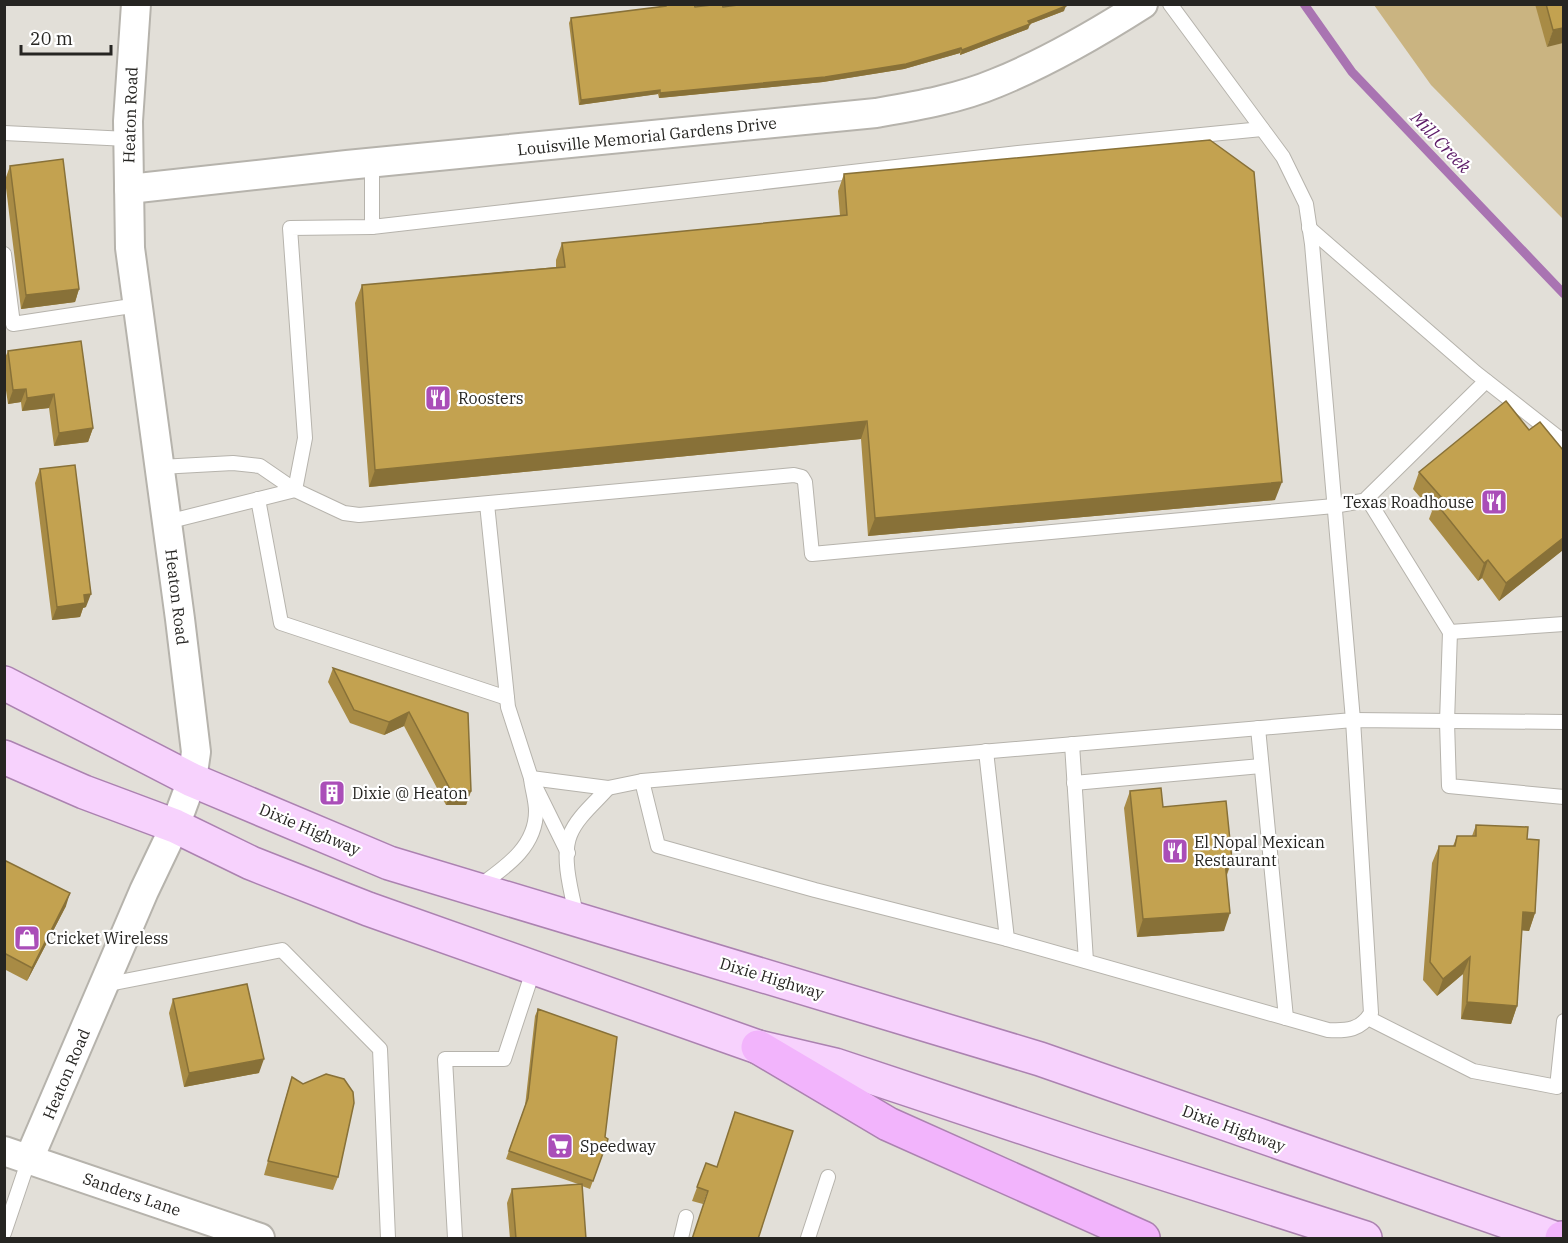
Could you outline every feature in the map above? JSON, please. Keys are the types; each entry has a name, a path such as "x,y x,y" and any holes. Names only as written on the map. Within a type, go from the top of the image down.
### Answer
{"highway":[{"path":"758,1047 888,1124 1143,1239"}],"main road":[{"name":"Dixie Highway","path":"4,683 192,780 389,863 1040,1059 1554,1239"},
{"path":"4,757 84,792 176,826 251,863 368,909 534,968 758,1047 834,1065 1365,1239"}],"street":[{"name":"Heaton Road","path":"17,1155 104,985 144,891 176,826 192,780 196,752 130,248 128,139 136,4"},
{"name":"Louisville Memorial Gardens Drive","path":"129,189 372,162 876,114 936,102 996,83 1085,41 1143,4"},
{"name":"Sanders Lane","path":"17,1155 221,1232 260,1239"}],"lane":[{"path":"642,781 658,846 823,892 1007,939 1328,1030 1348,1031 1364,1024 1371,1013 1353,720 1306,204 1283,157 1170,4"},
{"path":"295,490 305,438 290,228 372,227 1018,153 1262,129"},
{"path":"4,133 128,139"},
{"path":"372,162 372,227"},
{"path":"1309,228 1486,381 1563,442"},
{"path":"4,254 13,324 138,305"},
{"path":"1486,381 1366,498 1449,632 1447,722 1449,786 1563,797"},
{"path":"160,467 233,463 260,466 295,490 344,513 359,515 794,475 802,477 805,483 812,554 1334,506 1368,500"},
{"path":"167,522 295,490"},
{"path":"258,500 281,623 507,698"},
{"path":"475,889 518,857 531,835 536,812 531,778 507,698 487,504"},
{"path":"1449,632 1563,624"},
{"path":"531,778 608,788 642,781 1353,720 1563,722"},
{"path":"1258,728 1286,1018"},
{"path":"1072,744 1086,961"},
{"path":"986,751 1007,939"},
{"path":"1074,783 1261,766"},
{"path":"531,778 568,853"},
{"path":"577,920 569,878 569,836 608,788"},
{"path":"104,985 282,950 380,1049 388,1239"},
{"path":"455,1239 445,1059 504,1059 534,968"},
{"path":"1368,1018 1473,1071 1557,1087 1563,1021"},
{"path":"6,1223 17,1155"},
{"path":"808,1239 828,1177"},
{"path":"681,1239 686,1217"}],"shaded area":[{"path":"1374,5 1563,5 1563,219 1431,85"}],"building":[{"path":"666,4 694,4 695,7 720,4 723,7 746,4 1066,4 1066,6 1028,21 1030,24 962,50 961,48 906,64 825,77 660,93 660,90 581,100 571,18 666,6"},
{"path":"1546,4 1563,4 1563,28 1553,30"},
{"path":"1210,140 1254,172 1282,482 875,518 867,421 375,470 362,285 565,267 562,243 847,215 844,174"},
{"path":"63,159 79,289 26,295 10,166"},
{"path":"81,341 93,428 59,433 54,394 27,398 26,389 13,390 8,351"},
{"name":"Texas Roadhouse","path":"1506,401 1529,430 1540,422 1563,450 1563,538 1506,583 1488,560 1484,563 1435,502 1441,497 1419,472"},
{"path":"75,465 91,594 84,595 85,603 57,607 40,469"},
{"path":"333,668 468,713 471,791 451,791 409,712 389,722 354,710"},
{"name":"El Nopal Mexican Restaurant","path":"1161,788 1163,807 1226,801 1232,860 1225,861 1230,913 1143,919 1130,791"},
{"path":"1476,825 1528,827 1527,839 1539,840 1535,913 1523,912 1517,1006 1467,1002 1470,957 1443,979 1430,962 1439,846 1455,846 1457,836 1476,836"},
{"name":"Cricket Wireless","path":"4,860 70,893 32,968 4,953"},
{"path":"247,984 264,1059 189,1073 173,999"},
{"path":"538,1009 617,1037 605,1137 608,1139 593,1181 509,1151 528,1098"},
{"path":"326,1074 344,1079 353,1092 354,1103 338,1177 268,1161 292,1077 303,1084"},
{"path":"735,1112 793,1131 758,1239 692,1239 708,1191 697,1187 706,1163 717,1167"},
{"path":"582,1184 586,1239 516,1239 512,1189"}],"waterway":[{"name":"Mill Creek","path":"1304,4 1352,72 1564,294"}],"place":[{"name":"Roosters","path":"438,398"},
{"name":"Texas Roadhouse","path":"1494,502"},
{"name":"Dixie @ Heaton","path":"332,793"},
{"name":"El Nopal Mexican Restaurant","path":"1175,851"},
{"name":"Cricket Wireless","path":"27,938"},
{"name":"Speedway","path":"560,1146"}]}
